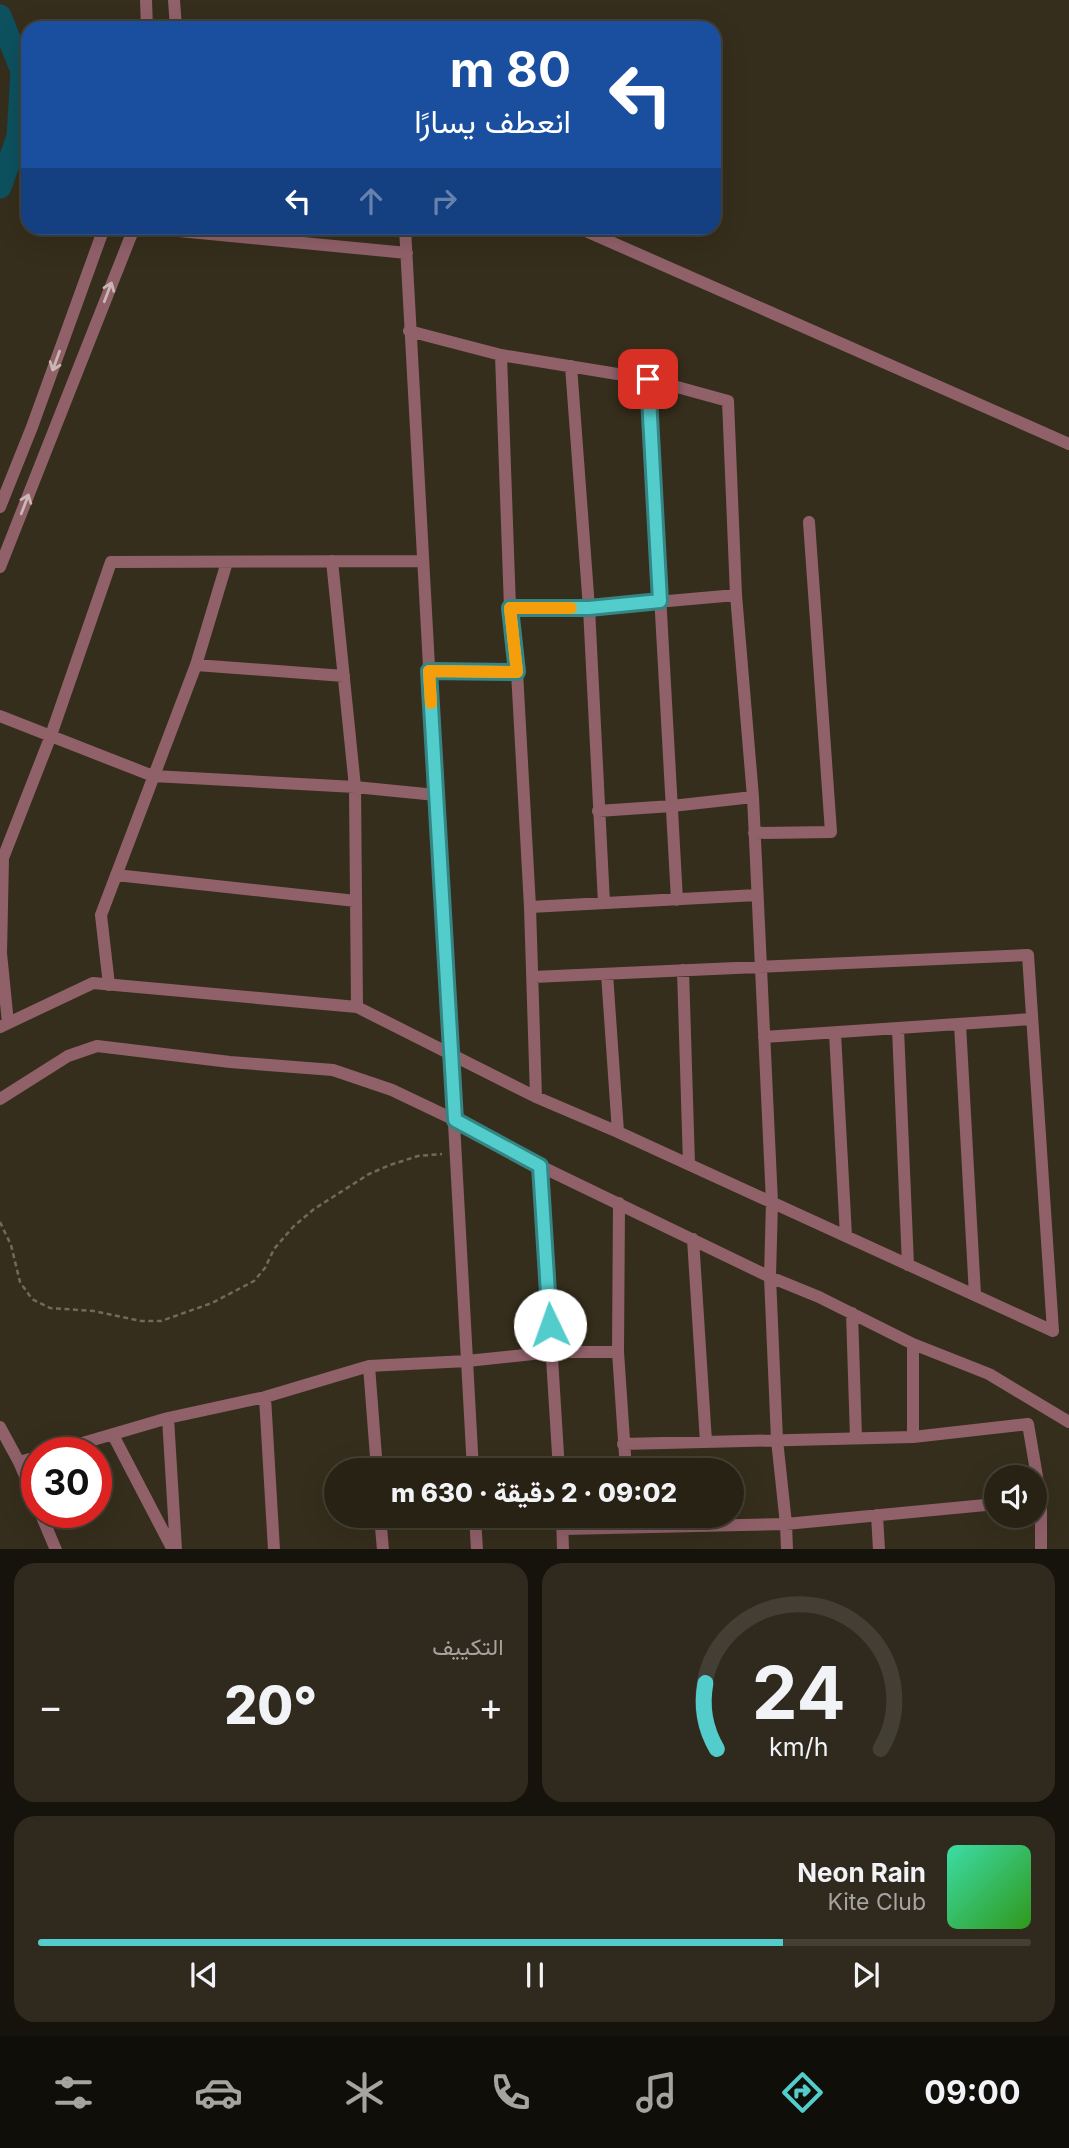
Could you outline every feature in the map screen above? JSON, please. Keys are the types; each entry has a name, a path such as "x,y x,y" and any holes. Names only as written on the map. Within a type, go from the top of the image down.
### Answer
{"street":[{"path":"146,0 148,21"},
{"path":"174,0 176,21"},
{"path":"0,507 101,235"},
{"path":"0,567 131,235"},
{"path":"276,235 407,253"},
{"path":"406,235 472,1458"},
{"path":"595,235 1069,444"},
{"path":"409,331 501,355 648,379 728,401 736,595 753,797 772,1202 770,1277 777,1440 787,1549"},
{"path":"501,355 510,608 517,672 530,908 536,1097"},
{"path":"571,366 589,608 604,904"},
{"path":"648,379 677,900"},
{"path":"754,833 831,832 809,522"},
{"path":"332,561 355,787 357,1007"},
{"path":"422,561 111,562 50,738 3,858 1,953 4,1025 93,983 357,1007 536,1097 1053,1331 1027,956 533,977"},
{"path":"109,985 101,915 195,665 227,562"},
{"path":"510,608 589,608 736,595"},
{"path":"195,665 344,676"},
{"path":"429,671 517,672"},
{"path":"0,716 50,738 153,776 355,787 436,795"},
{"path":"598,811 753,797"},
{"path":"116,875 356,901"},
{"path":"530,908 757,895"},
{"path":"683,970 689,1164"},
{"path":"607,974 618,1132"},
{"path":"764,1037 1032,1019"},
{"path":"960,1024 975,1295"},
{"path":"898,1029 908,1265"},
{"path":"835,1033 846,1236"},
{"path":"0,1099 68,1056 97,1046 230,1062 333,1070 392,1090 540,1166 770,1277 989,1374 1069,1422"},
{"path":"540,1166 558,1458"},
{"path":"619,1203 618,1352 625,1458"},
{"path":"693,1240 706,1442"},
{"path":"852,1313 856,1438"},
{"path":"912,1437 914,1343"},
{"path":"106,1437 168,1418 265,1396 369,1366 467,1361 552,1352 618,1352"},
{"path":"369,1366 376,1458"},
{"path":"265,1396 274,1549"},
{"path":"168,1418 174,1549"},
{"path":"623,1444 912,1437 1028,1424 1033,1465"},
{"path":"0,1427 21,1467"},
{"path":"113,1435 174,1549"},
{"path":"744,1523 786,1524 984,1505"},
{"path":"877,1515 879,1549"},
{"path":"47,1528 56,1549"},
{"path":"381,1528 383,1549"},
{"path":"476,1528 477,1549"},
{"path":"563,1528 563,1549"},
{"path":"1039,1528 1041,1549"}],"path":[{"path":"0,1222 11,1245 20,1282 32,1300 50,1308 94,1311 141,1321 161,1321 212,1303 254,1282 274,1250 293,1227 314,1209 369,1174 418,1156 456,1152"}],"waterway":[{"path":"0,16 21,68"},
{"path":"0,187 18,137 21,88"}],"slow traffic":[{"path":"431,703 429,671 517,672 510,608 571,608"}],"route":[{"path":"550,1325 540,1166 455,1120 429,671 517,672 510,608 589,608 660,601 648,379"}]}
